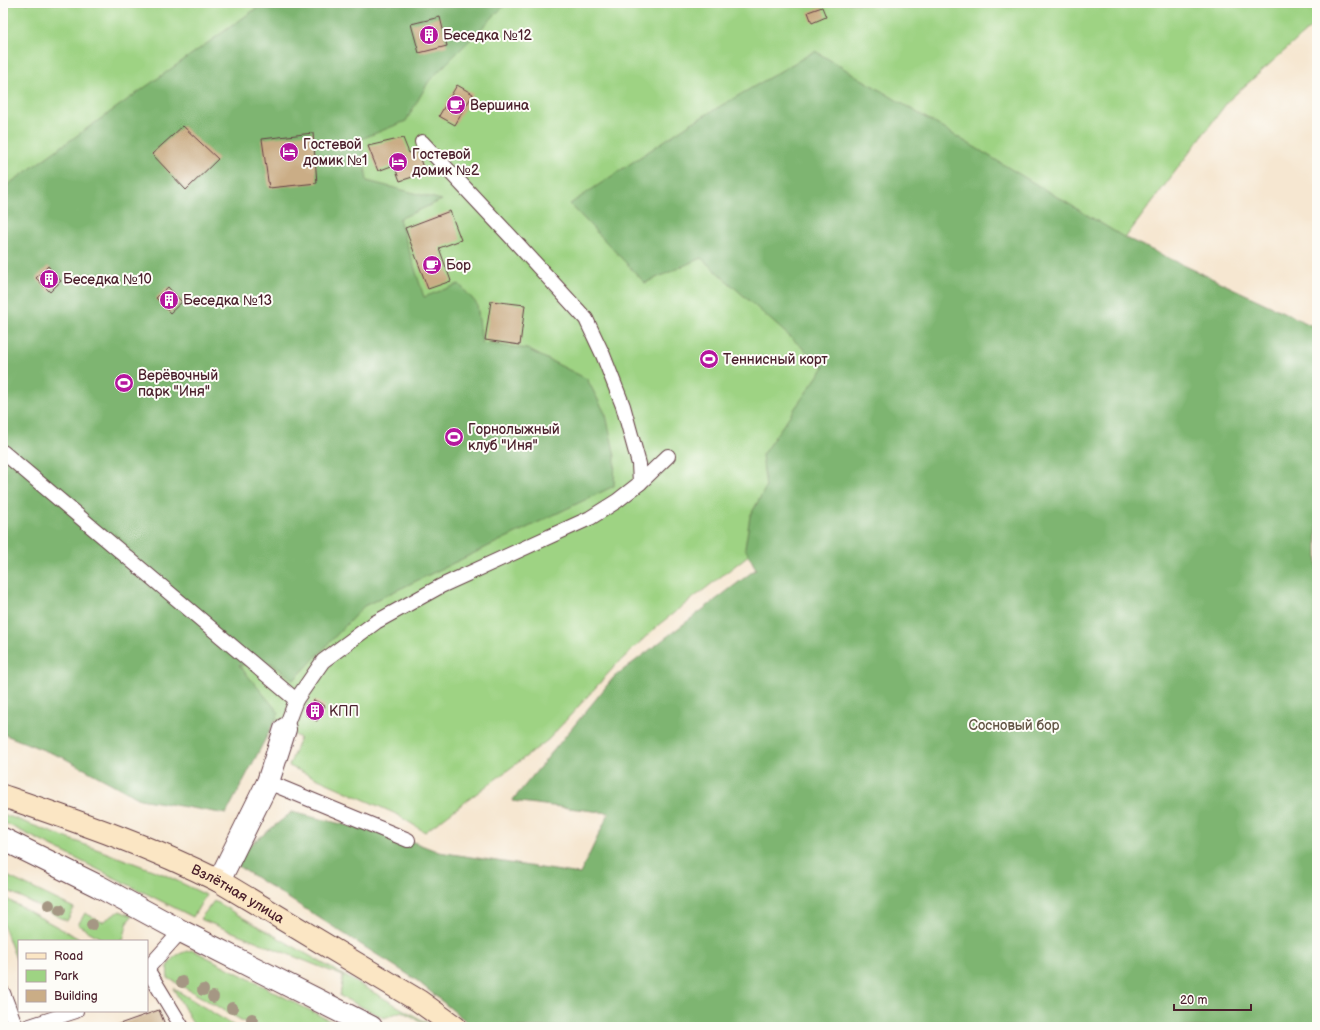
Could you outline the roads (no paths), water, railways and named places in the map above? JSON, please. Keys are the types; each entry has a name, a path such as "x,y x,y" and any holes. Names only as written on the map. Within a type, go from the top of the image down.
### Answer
{"main road":[{"name":"Взлётная улица","path":"3,796 77,822 184,863 219,881 419,1001 455,1027"}],"street":[{"path":"219,881 268,782 285,729"},
{"path":"3,839 98,886 181,931 371,1027"}],"lane":[{"path":"422,142 586,319 603,355 623,406 639,464 640,483"},
{"path":"3,452 296,700"},
{"path":"285,729 296,700 323,661 376,622 441,586 590,518 640,483 668,456"},
{"path":"268,782 408,840"},
{"path":"148,968 181,931"},
{"path":"148,971 182,1027"},
{"path":"3,993 16,1027"},
{"path":"27,1027 73,1012"}],"place":[{"name":"Беседка №12","path":"429,35"},
{"name":"Вершина","path":"456,105"},
{"name":"Гостевой домик №1","path":"289,152"},
{"name":"Гостевой домик №2","path":"398,162"},
{"name":"Бор","path":"432,265"},
{"name":"Беседка №10","path":"49,279"},
{"name":"Беседка №13","path":"169,300"},
{"name":"Теннисный корт","path":"709,359"},
{"name":"Верёвочный парк \"Иня\"","path":"124,383"},
{"name":"Горнолыжный клуб \"Иня\"","path":"454,437"},
{"name":"КПП","path":"315,711"}],"park label":[{"name":"Сосновый бор","path":"1014,725"}]}
